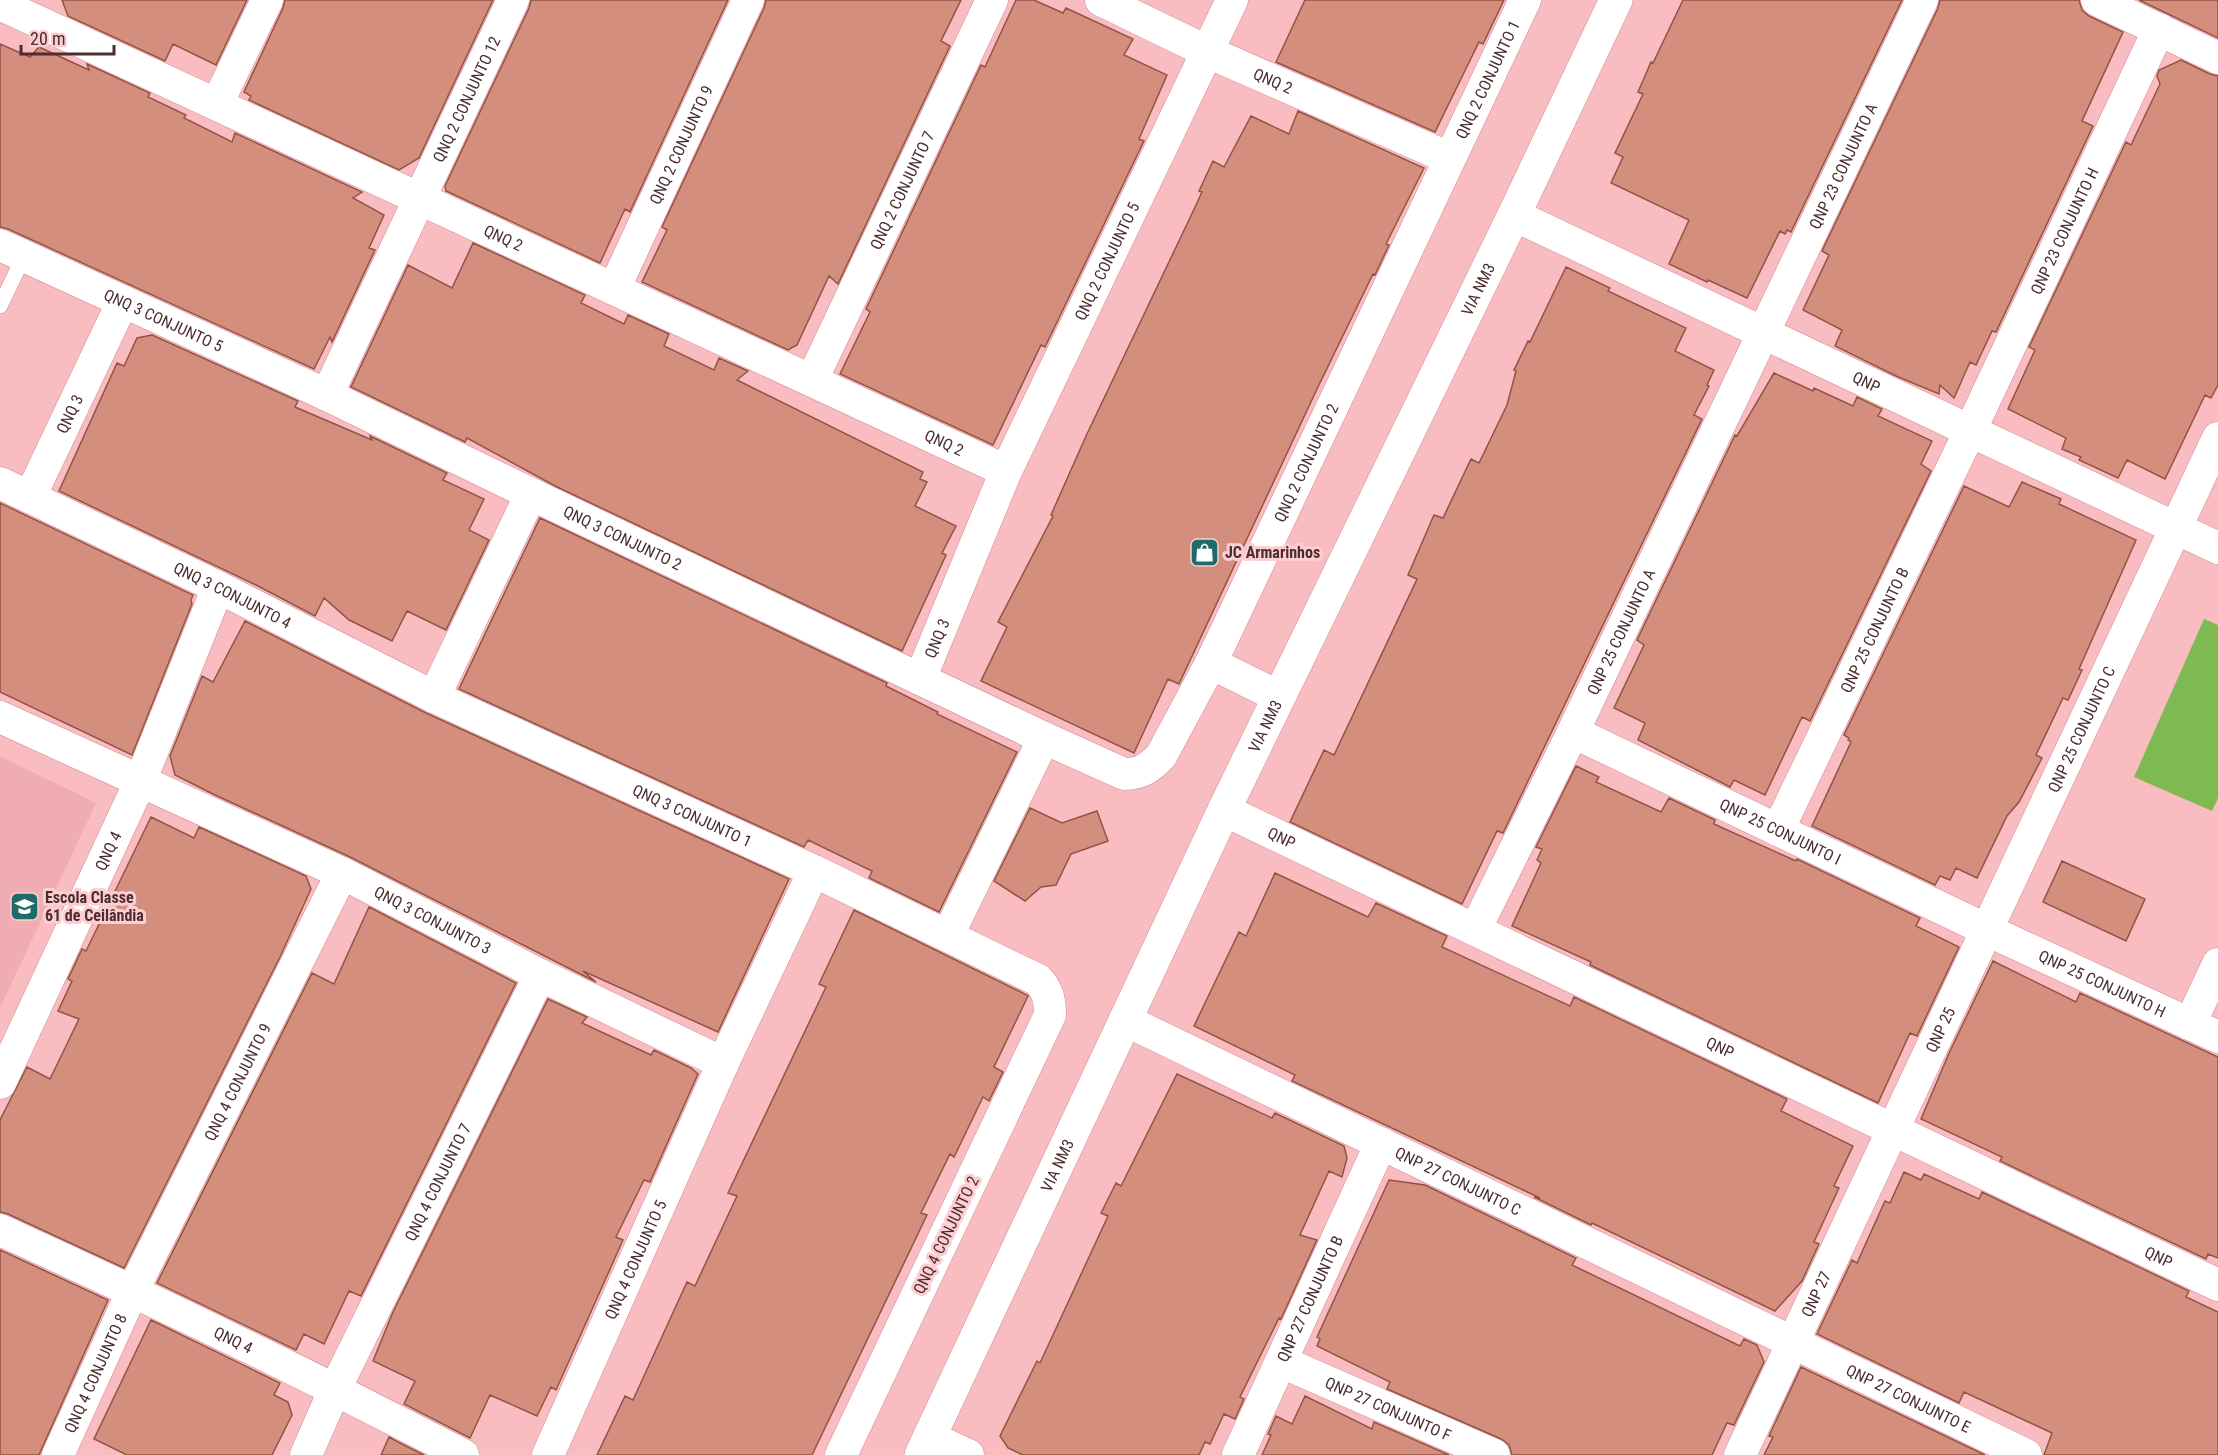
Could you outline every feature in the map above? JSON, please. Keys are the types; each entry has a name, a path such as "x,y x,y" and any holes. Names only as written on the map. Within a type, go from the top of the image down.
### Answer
{"main road":[{"name":"VIA NM3","path":"925,1446 1224,810 1515,215 1616,0"}],"street":[{"path":"218,104 267,0"},
{"name":"QNQ 2 CONJUNTO 12","path":"419,198 513,0"},
{"name":"QNQ 2 CONJUNTO 9","path":"614,289 748,0"},
{"name":"QNQ 2 CONJUNTO 7","path":"812,380 992,0"},
{"name":"QNQ 2","path":"1101,0 1208,52 1449,159"},
{"name":"QNQ 2 CONJUNTO 5","path":"1006,471 1232,0"},
{"name":"QNQ 2 CONJUNTO 1","path":"1449,159 1525,0"},
{"name":"QNP 23 CONJUNTO A","path":"1762,332 1922,0"},
{"path":"2097,0 2218,58"},
{"name":"QNQ 2","path":"0,4 36,9 218,104 1006,471"},
{"name":"QNP 23 CONJUNTO H","path":"1970,431 2159,29"},
{"name":"QNQ 2 CONJUNTO 2","path":"1124,774 1138,774 1149,768 1161,756 1211,663 1449,159"},
{"path":"327,395 419,198"},
{"name":"QNP","path":"1515,215 2218,548"},
{"name":"QNQ 3 CONJUNTO 5","path":"12,251 327,395"},
{"name":"QNQ 3","path":"30,497 123,301"},
{"name":"QNP 25 CONJUNTO A","path":"1475,930 1573,732 1762,332"},
{"name":"QNQ 3 CONJUNTO 2","path":"327,395 920,679"},
{"name":"QNP 25 CONJUNTO B","path":"1779,830 1970,431"},
{"name":"QNP 25 CONJUNTO C","path":"1987,930 2218,438"},
{"name":"QNQ 3","path":"1006,471 920,679 1124,774"},
{"path":"0,483 30,497"},
{"path":"434,697 531,494"},
{"name":"QNQ 3 CONJUNTO 4","path":"30,497 218,587 434,697"},
{"path":"140,782 218,587"},
{"path":"1211,663 1279,697"},
{"name":"QNQ 3 CONJUNTO 1","path":"434,697 948,935"},
{"name":"QNQ 3 CONJUNTO 3","path":"0,717 342,873 540,975 723,1063"},
{"name":"QNP 25 CONJUNTO I","path":"1573,732 1987,930"},
{"path":"948,935 1044,738"},
{"name":"QNQ 4","path":"0,1083 140,782"},
{"name":"QNP","path":"1224,810 2218,1285"},
{"path":"723,1063 814,871"},
{"name":"QNQ 4 CONJUNTO 9","path":"133,1290 342,873"},
{"name":"QNP 25 CONJUNTO H","path":"1987,930 2218,1037"},
{"name":"QNP 25","path":"1893,1131 1987,930"},
{"name":"QNQ 4 CONJUNTO 2","path":"841,1455 1050,1015 1045,986 1038,980 948,935"},
{"path":"2190,1024 2218,964"},
{"name":"QNQ 4 CONJUNTO 7","path":"306,1455 335,1389 540,975"},
{"name":"QNP 27 CONJUNTO C","path":"1125,1020 1792,1341"},
{"name":"QNQ 4 CONJUNTO 5","path":"548,1455 723,1063"},
{"name":"QNP 27","path":"1740,1455 1893,1131"},
{"name":"QNP 27 CONJUNTO B","path":"1238,1455 1381,1143"},
{"name":"QNQ 4","path":"0,1230 133,1290 463,1455"},
{"name":"QNQ 4 CONJUNTO 8","path":"58,1455 133,1290"},
{"name":"QNP 27 CONJUNTO E","path":"1792,1341 2026,1455"},
{"name":"QNP 27 CONJUNTO F","path":"1282,1362 1494,1455"},
{"path":"925,1446 968,1455"}],"lane":[{"path":"0,306 12,251"}],"shaded area":[{"name":"Escola Classe 61 de Ceilândia","path":"0,756 96,803 0,1008"}],"green space":[{"path":"2204,619 2218,625 2218,798 2212,811 2134,777"}],"building":[{"path":"62,0 247,0 216,65 173,44 165,61 68,16"},
{"path":"285,0 493,0 419,158 399,170 249,100 251,96 244,92"},
{"path":"531,0 728,0 630,212 625,209 600,263 446,191 445,186"},
{"path":"766,0 961,0 941,41 950,46 838,284 829,276 797,345 788,350 642,282 667,230 662,227"},
{"path":"1016,0 1034,0 1063,13 1066,8 1133,39 1124,55 1167,75 1139,139 1144,141 1045,347 1041,345 993,445 840,374 870,312 866,309 981,65 985,67"},
{"path":"1305,0 1504,0 1483,44 1479,42 1435,132 1276,62"},
{"path":"1683,0 1902,0 1791,232 1787,230 1785,234 1780,231 1747,298 1669,264 1689,220 1611,183 1623,157 1615,153 1643,94 1638,92"},
{"path":"1940,0 2079,0 2082,10 2089,16 2123,32 2082,121 2093,126 1996,332 1992,331 1976,365 1970,362 1954,398 1940,385 1939,394 1835,346 1842,330 1803,310 1829,255 1822,251"},
{"path":"2139,0 2218,0 2218,38 2166,13"},
{"path":"0,44 30,57 39,47 89,70 87,64 150,93 148,97 186,115 184,118 232,142 235,133 362,192 353,198 384,215 369,248 375,250 332,342 330,337 314,369 0,227"},
{"path":"2181,60 2218,76 2218,385 2211,398 2205,395 2165,479 2127,460 2118,478 2079,460 2081,457 2062,449 2066,438 2008,409 2035,350 2029,347 2126,142 2131,145 2160,84 2157,76 2159,70"},
{"path":"1298,111 1424,168 1386,244 1389,245 1375,275 1373,274 1317,389 1179,684 1168,679 1134,753 981,681 1007,627 998,622 1053,516 1051,515 1086,436 1202,192 1199,191 1213,161 1224,167 1251,116 1289,134"},
{"path":"473,243 585,295 581,303 624,324 628,315 669,334 664,346 714,370 719,358 748,371 737,380 923,472 920,479 927,482 915,506 956,526 942,553 946,555 902,651 555,486 467,438 465,442 351,387 408,265 452,288"},
{"path":"1566,267 1610,288 1608,291 1686,328 1675,351 1714,370 1707,385 1709,386 1694,415 1702,419 1503,833 1497,831 1462,904 1290,822 1324,750 1334,755 1417,579 1408,575 1434,515 1443,518 1471,459 1479,463 1507,405 1516,371 1514,370"},
{"path":"152,335 298,401 295,407 372,440 370,436 447,473 443,480 484,499 469,530 489,540 446,630 407,611 392,641 349,620 324,598 315,616 256,585 59,491 117,363 124,366 137,338"},
{"path":"1774,373 1853,406 1857,397 1882,409 1878,416 1932,441 1921,464 1931,471 1810,721 1802,717 1765,795 1734,780 1730,787 1638,740 1645,723 1614,708 1644,645 1637,640 1735,435 1737,436"},
{"path":"2022,482 2061,499 2059,504 2136,540 2079,669 2082,670 2068,700 2063,698 2036,755 2042,758 2019,802 2007,816 1977,878 1956,868 1950,880 1940,876 1935,885 1812,826 1851,742 1844,735 1964,486 2009,507"},
{"path":"0,503 193,595 192,604 132,755 0,692"},
{"path":"540,518 887,683 886,686 938,712 937,714 1017,752 939,912 869,878 872,871 808,840 804,847 459,689"},
{"path":"245,621 426,713 789,879 718,1032 583,971 596,982 350,857 175,775 170,756 202,676 213,682"},
{"path":"1576,766 1599,777 1596,782 1661,812 1669,798 1715,820 1714,824 1796,861 1797,859 1920,918 1916,926 1959,947 1917,1036 1910,1033 1878,1103 1590,965 1591,962 1512,926 1541,863 1537,860 1542,849 1536,847"},
{"path":"1030,808 1062,823 1097,811 1108,841 1071,854 1056,885 1041,887 1025,901 994,881"},
{"path":"151,817 194,838 199,827 306,876 311,889 280,957 124,1268 0,1212 0,1120 27,1067 50,1079 79,1019 58,1011 72,981 68,979 82,949 86,951"},
{"path":"2062,861 2145,899 2126,941 2043,902"},
{"path":"1275,873 1368,917 1376,903 1447,936 1442,947 1570,1006 1574,997 1787,1099 1781,1111 1853,1146 1834,1186 1839,1188 1814,1242 1819,1244 1802,1281 1775,1311 1292,1081 1295,1075 1194,1026 1239,932 1246,936"},
{"path":"369,907 516,983 361,1296 349,1291 324,1344 304,1334 296,1350 157,1283 312,973 334,984"},
{"path":"854,910 1028,996 994,1067 1003,1072 989,1101 983,1097 954,1157 950,1154 921,1213 927,1215 812,1455 597,1455 625,1396 633,1400 687,1282 695,1286 737,1196 728,1193 826,987 819,984"},
{"path":"1993,961 2076,1002 2080,993 2218,1057 2218,1258 2208,1254 2206,1259 2000,1161 2002,1157 1921,1119 1950,1051"},
{"path":"548,999 587,1017 582,1023 651,1055 654,1050 691,1068 698,1074 650,1182 644,1180 616,1237 623,1240 556,1390 551,1387 537,1416 490,1395 470,1438 404,1404 415,1381 373,1361 393,1312"},
{"path":"1177,1074 1272,1118 1275,1113 1344,1146 1347,1158 1342,1177 1329,1171 1300,1235 1317,1240 1281,1319 1279,1318 1240,1397 1244,1399 1235,1419 1224,1414 1210,1444 1205,1442 1199,1455 1023,1455 1008,1448 1000,1436 1037,1361 1040,1363 1108,1216 1101,1213 1116,1183 1121,1186"},
{"path":"1904,1172 1921,1180 1924,1174 1979,1199 1982,1192 2189,1291 2186,1297 2218,1312 2218,1455 2044,1455 2052,1433 1964,1392 1959,1403 1817,1334 1852,1260 1857,1263 1885,1201 1890,1203"},
{"path":"1389,1180 1425,1185 1576,1258 1572,1265 1740,1346 1744,1339 1757,1345 1764,1362 1734,1425 1727,1423 1712,1455 1512,1455 1509,1445 1501,1439 1387,1389 1390,1382 1317,1346 1320,1339 1317,1337"},
{"path":"0,1250 108,1300 39,1455 0,1455"},
{"path":"151,1320 280,1383 274,1395 288,1402 292,1415 272,1455 127,1455 94,1439"},
{"path":"1801,1367 1985,1455 1764,1455 1773,1437 1769,1436"},
{"path":"1305,1396 1372,1429 1374,1422 1449,1455 1262,1455 1276,1416 1292,1424"},
{"path":"389,1437 398,1442 424,1455 381,1455"}],"place":[{"name":"JC Armarinhos","path":"1204,552"},
{"name":"Escola Classe 61 de Ceilândia","path":"24,906"}]}
